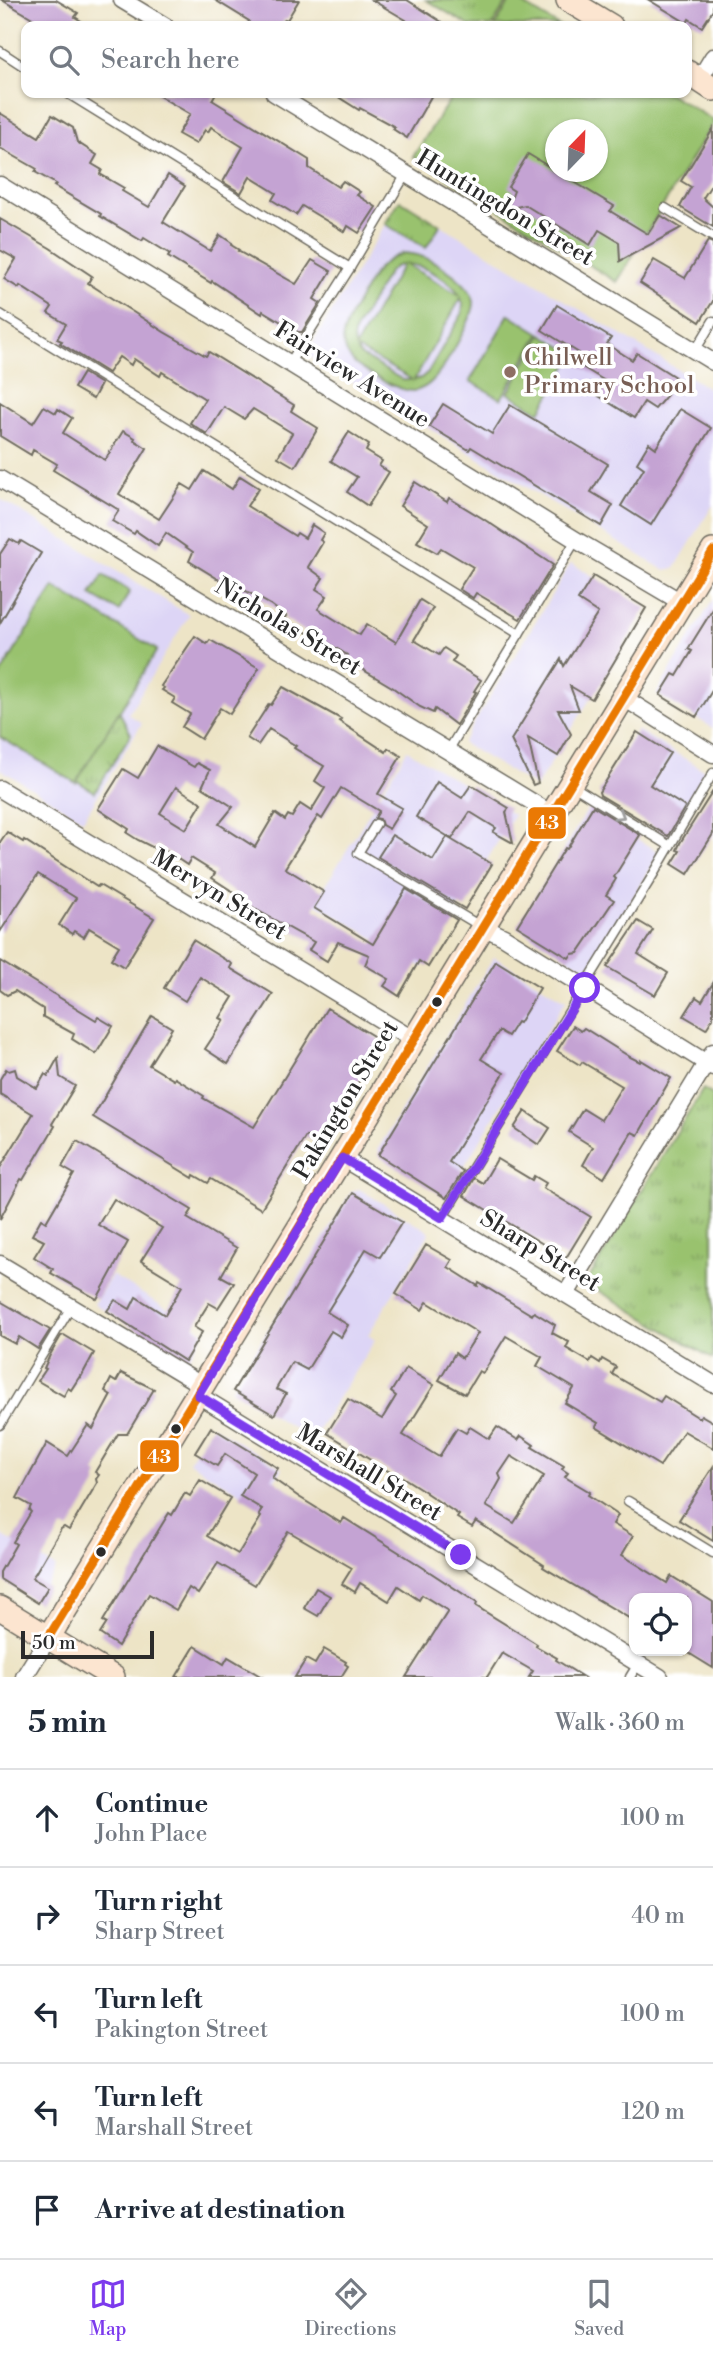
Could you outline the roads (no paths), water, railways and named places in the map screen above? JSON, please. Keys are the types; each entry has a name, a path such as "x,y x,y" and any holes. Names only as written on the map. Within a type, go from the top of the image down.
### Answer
{"street":[{"path":"122,0 157,21"},
{"path":"568,0 603,21"},
{"path":"699,80 713,57"},
{"name":"Huntingdon Street","path":"282,98 713,362"},
{"name":"Fairview Avenue","path":"0,185 681,602"},
{"name":"Nicholas Street","path":"0,479 552,814"},
{"name":"Pakington Street","path":"24,1677 713,551"},
{"path":"624,698 713,754"},
{"name":"Mervyn Street","path":"0,789 414,1040"},
{"path":"483,927 711,1060 566,1294"},
{"name":"Sharp Street","path":"342,1158 713,1384"},
{"name":"Marshall Street","path":"0,1264 634,1670 660,1677"},
{"path":"0,1608 113,1677"}],"lane":[{"path":"0,51 21,65"},
{"path":"75,98 350,268"},
{"path":"289,364 406,174"},
{"path":"665,208 713,237"},
{"path":"0,313 519,634"},
{"path":"695,351 713,321"},
{"path":"448,751 576,540"},
{"path":"442,1218 585,988 713,773"},
{"path":"570,785 670,846"},
{"path":"376,824 358,853 483,927"},
{"path":"0,1425 71,1307"},
{"path":"628,1501 713,1553"}],"place":[{"name":"Chilwell Primary School","path":"510,372"}]}
